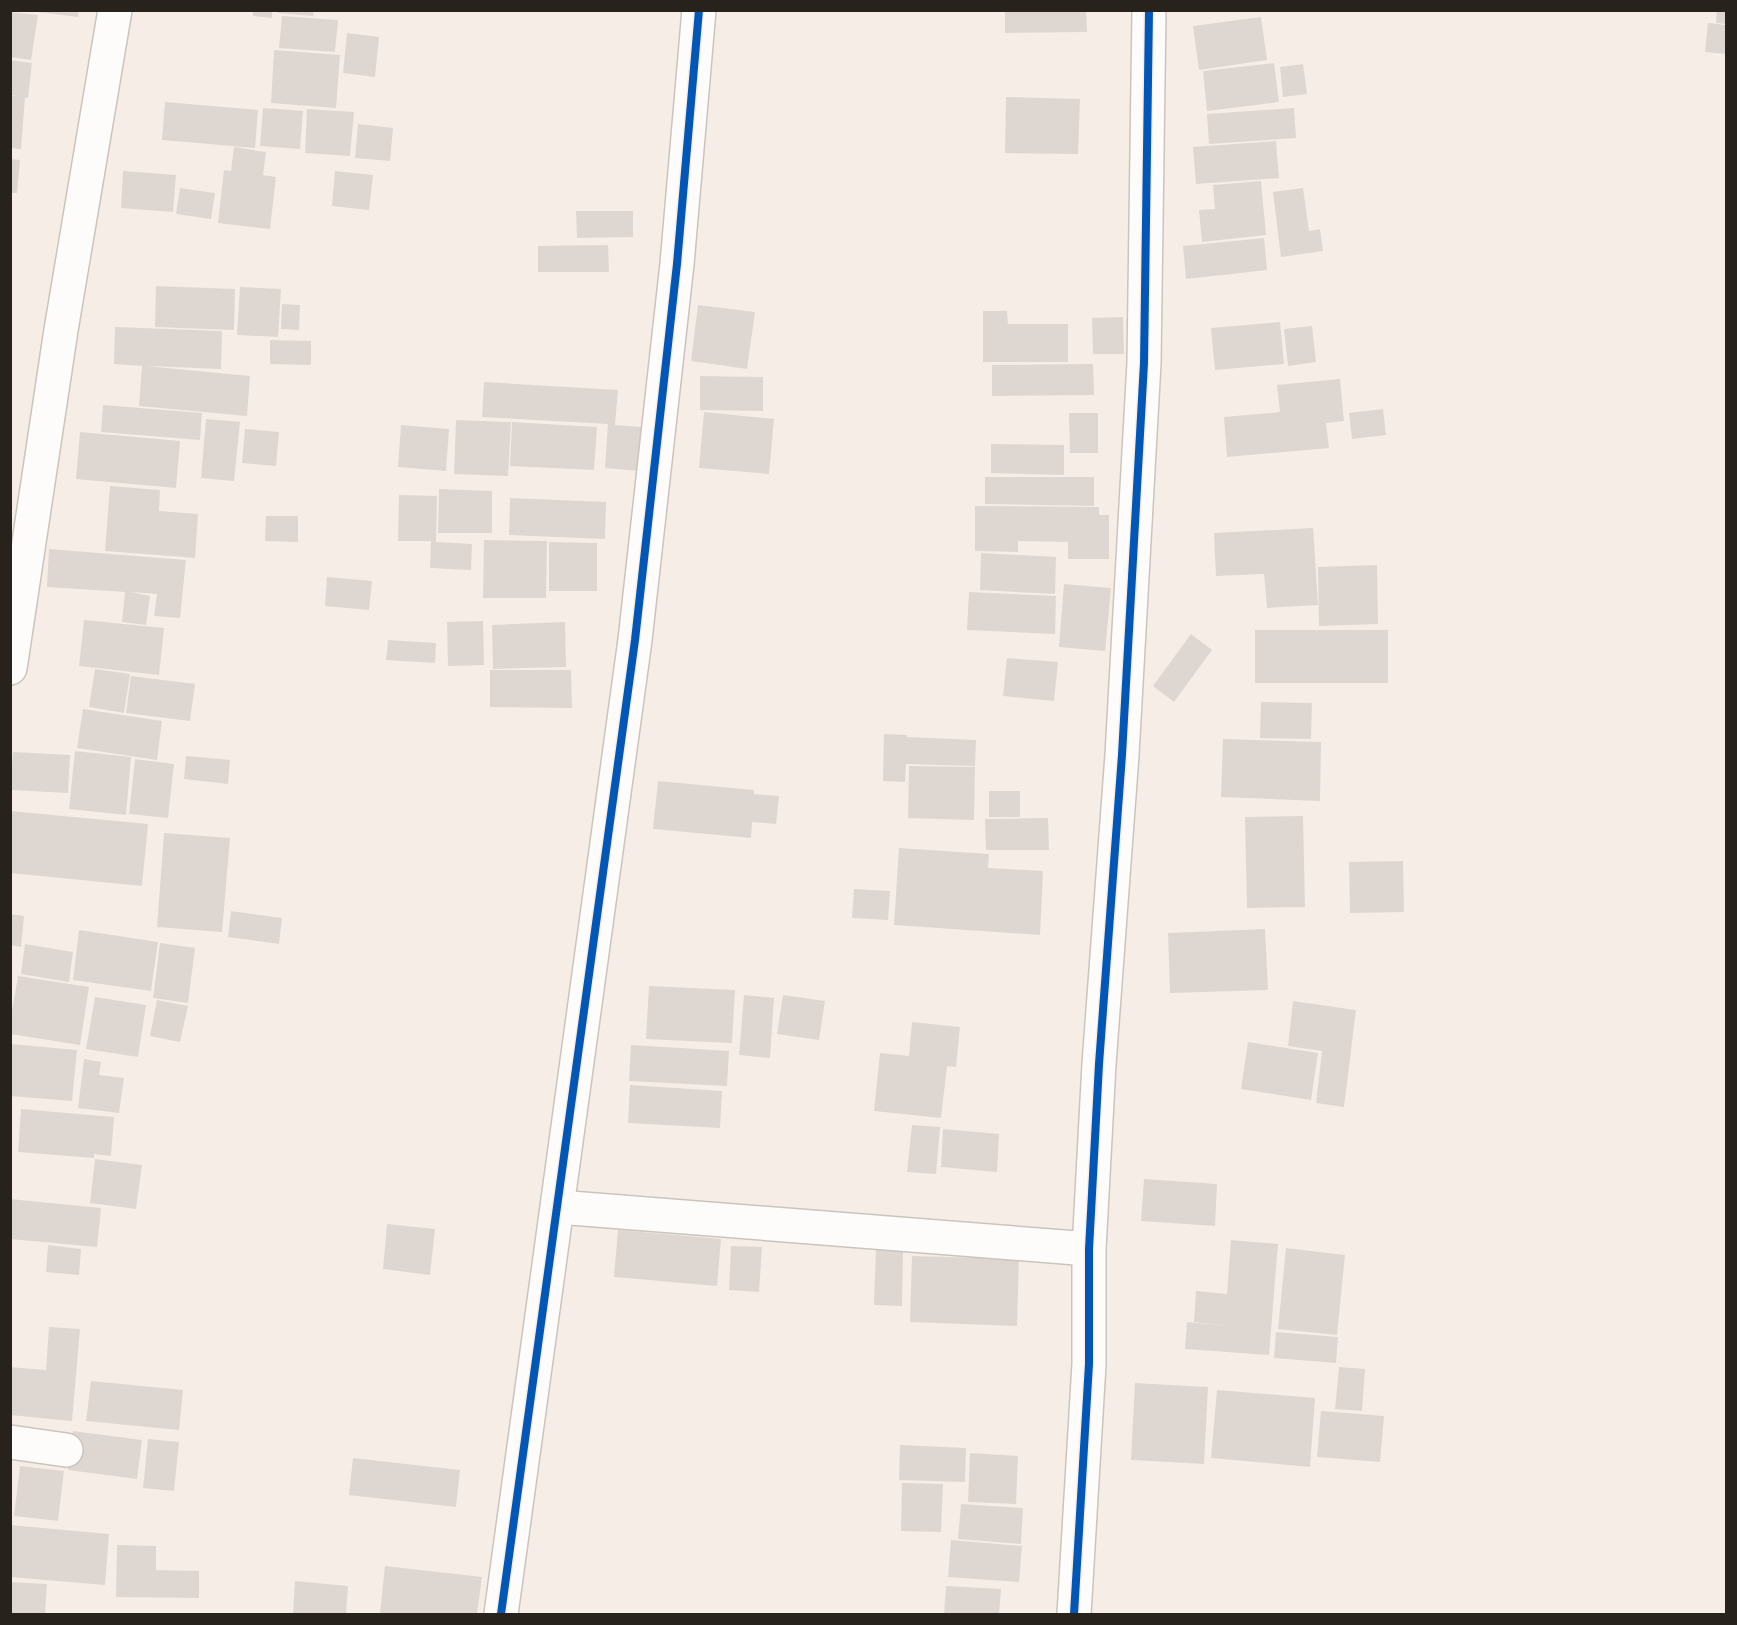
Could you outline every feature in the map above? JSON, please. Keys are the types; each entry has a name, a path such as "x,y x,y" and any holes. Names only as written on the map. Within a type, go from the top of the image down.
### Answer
{"street":[{"path":"10,668 61,330 115,10"},
{"path":"510,1614 558,1207 635,640 677,264 699,10"},
{"path":"1074,1614 1089,1364 1089,1249 1099,1064 1123,744 1144,363 1149,10"},
{"path":"558,1207 1089,1249"},
{"path":"10,1442 66,1450"}],"building":[{"path":"38,10 79,10 78,17 38,12"},
{"path":"253,10 272,10 272,18 253,16"},
{"path":"278,10 314,10 313,16 278,13"},
{"path":"1005,10 1086,10 1087,32 1005,33"},
{"path":"1717,10 1726,10 1726,24 1716,23"},
{"path":"10,12 38,15 31,60 10,57"},
{"path":"282,16 338,20 335,52 279,48"},
{"path":"1261,17 1267,60 1199,70 1193,26"},
{"path":"1708,23 1726,25 1726,54 1705,52"},
{"path":"347,33 379,37 375,77 343,73"},
{"path":"274,50 340,55 336,108 271,103"},
{"path":"10,60 32,63 28,98 25,97 21,149 10,148 10,96 18,96 10,95"},
{"path":"1274,63 1279,102 1207,111 1203,71"},
{"path":"1303,64 1307,94 1283,97 1280,67"},
{"path":"1006,97 1080,99 1078,154 1005,153"},
{"path":"165,102 258,110 255,148 162,140"},
{"path":"263,108 303,111 300,149 260,146"},
{"path":"1294,108 1296,138 1209,144 1207,114"},
{"path":"307,109 354,112 350,156 305,153"},
{"path":"358,124 393,128 390,161 355,158"},
{"path":"1276,141 1279,178 1196,184 1193,147"},
{"path":"234,147 266,152 263,175 276,177 270,229 218,223 224,170 231,171"},
{"path":"10,159 20,160 17,193 10,193"},
{"path":"123,171 176,175 173,212 121,208"},
{"path":"335,171 373,175 369,210 332,206"},
{"path":"1261,181 1266,235 1202,242 1199,210 1215,209 1213,185"},
{"path":"180,188 215,193 211,219 176,214"},
{"path":"1303,188 1309,231 1320,229 1323,251 1281,257 1273,192"},
{"path":"576,211 633,211 633,237 577,238"},
{"path":"1264,238 1267,270 1186,279 1183,246"},
{"path":"608,245 609,272 538,272 538,246"},
{"path":"156,286 235,289 234,330 155,327"},
{"path":"240,287 281,289 278,337 237,335"},
{"path":"282,304 300,305 299,330 281,329"},
{"path":"698,305 755,312 747,369 691,361"},
{"path":"983,311 1007,311 1008,324 1068,324 1068,362 983,362"},
{"path":"1123,317 1124,354 1093,354 1092,318"},
{"path":"1280,322 1284,364 1215,370 1211,328"},
{"path":"1312,326 1316,362 1288,366 1284,329"},
{"path":"115,327 222,331 221,369 146,366 250,376 247,416 139,406 142,366 114,364"},
{"path":"270,340 311,341 311,365 270,364"},
{"path":"1093,364 1094,395 992,396 992,365"},
{"path":"700,376 763,377 763,411 700,410"},
{"path":"1340,379 1344,421 1326,423 1329,448 1227,457 1224,417 1280,412 1277,385"},
{"path":"484,382 618,390 615,425 642,427 639,471 605,468 608,424 482,417"},
{"path":"103,405 202,413 200,440 101,432"},
{"path":"1383,409 1386,435 1352,439 1349,413"},
{"path":"704,412 774,419 769,474 699,468"},
{"path":"1069,413 1098,413 1098,453 1070,453"},
{"path":"206,419 240,422 234,481 201,478"},
{"path":"456,420 511,422 508,476 454,474"},
{"path":"512,422 597,427 594,470 510,466"},
{"path":"401,425 449,429 446,471 398,467"},
{"path":"245,429 279,432 276,466 242,463"},
{"path":"80,432 180,441 176,488 76,479"},
{"path":"991,444 1064,445 1064,475 991,473"},
{"path":"985,477 1094,477 1094,506 985,504"},
{"path":"110,486 160,490 159,511 198,514 195,558 105,551"},
{"path":"439,489 492,491 492,533 438,533"},
{"path":"399,495 437,496 436,542 472,544 471,570 430,568 431,541 398,541"},
{"path":"510,498 606,502 605,539 509,535"},
{"path":"975,506 1099,507 1099,515 1109,515 1109,559 1068,559 1068,542 1018,541 1018,552 975,551"},
{"path":"266,516 298,516 298,542 265,541"},
{"path":"1313,528 1318,605 1267,608 1264,574 1216,576 1214,533"},
{"path":"484,540 547,541 546,598 483,598"},
{"path":"549,542 597,543 597,591 549,591"},
{"path":"49,549 186,560 180,618 154,616 157,594 131,592 150,596 146,625 122,622 125,592 47,587"},
{"path":"981,553 1056,557 1055,594 980,590"},
{"path":"1377,565 1378,624 1319,626 1318,567"},
{"path":"327,577 372,581 369,610 325,606"},
{"path":"1064,584 1111,588 1105,651 1059,647"},
{"path":"969,592 1056,596 1055,634 967,630"},
{"path":"84,620 164,628 159,675 79,666"},
{"path":"483,621 484,665 448,666 447,622"},
{"path":"565,622 566,667 493,669 492,625"},
{"path":"1255,630 1388,630 1388,683 1255,683"},
{"path":"1191,634 1212,650 1174,702 1153,686"},
{"path":"388,640 436,643 435,663 386,660"},
{"path":"1007,658 1058,662 1054,701 1003,696"},
{"path":"95,669 130,674 124,713 89,707"},
{"path":"490,670 571,670 572,708 490,707"},
{"path":"131,676 195,684 190,721 126,713"},
{"path":"1261,702 1312,703 1311,739 1260,738"},
{"path":"83,709 162,721 157,760 77,748"},
{"path":"884,734 976,740 975,766 906,764 905,782 883,781"},
{"path":"1223,739 1321,742 1320,801 1221,797"},
{"path":"75,751 131,757 126,815 69,809"},
{"path":"13,752 70,755 68,793 10,790"},
{"path":"186,756 230,760 228,784 184,779"},
{"path":"135,759 174,764 168,818 129,814"},
{"path":"909,766 975,767 974,820 908,818"},
{"path":"658,781 754,790 754,794 779,796 776,824 752,822 751,838 653,829"},
{"path":"989,791 1020,791 1020,817 989,817"},
{"path":"10,811 148,824 142,886 10,873"},
{"path":"1303,816 1305,907 1247,908 1245,817"},
{"path":"1048,818 1049,850 986,850 985,819"},
{"path":"164,833 230,838 222,932 157,927"},
{"path":"899,848 989,854 988,868 1043,871 1040,935 894,925"},
{"path":"1403,861 1404,912 1350,913 1349,862"},
{"path":"854,889 890,891 888,920 852,918"},
{"path":"231,911 282,918 279,944 228,937"},
{"path":"10,914 24,916 21,947 10,945"},
{"path":"1265,929 1268,990 1170,993 1168,933"},
{"path":"79,930 158,942 151,991 73,980"},
{"path":"160,943 195,948 188,1003 153,998"},
{"path":"25,944 73,952 69,982 21,974"},
{"path":"18,976 89,987 80,1045 10,1034"},
{"path":"649,986 735,990 732,1043 646,1039"},
{"path":"744,995 774,998 770,1058 739,1055"},
{"path":"783,995 825,1001 819,1040 777,1034"},
{"path":"95,997 146,1005 138,1057 86,1049"},
{"path":"157,1000 188,1006 180,1042 150,1036"},
{"path":"1293,1001 1356,1010 1344,1107 1316,1103 1322,1051 1288,1046"},
{"path":"912,1022 960,1027 956,1067 947,1066 941,1118 874,1111 880,1053 909,1056"},
{"path":"1248,1042 1318,1053 1311,1100 1241,1089"},
{"path":"10,1044 77,1050 72,1101 10,1096"},
{"path":"631,1045 729,1051 727,1086 629,1081"},
{"path":"84,1059 101,1062 99,1075 124,1078 119,1113 78,1108"},
{"path":"630,1085 722,1091 720,1128 628,1123"},
{"path":"21,1109 114,1117 111,1156 94,1154 94,1158 18,1152"},
{"path":"912,1125 940,1127 936,1174 907,1172"},
{"path":"943,1129 999,1134 997,1172 941,1167"},
{"path":"95,1159 142,1165 136,1209 90,1203"},
{"path":"1144,1179 1217,1184 1215,1226 1141,1221"},
{"path":"10,1199 101,1208 97,1247 10,1239"},
{"path":"387,1224 435,1229 430,1275 383,1269"},
{"path":"618,1230 721,1239 717,1286 614,1277"},
{"path":"1231,1240 1278,1244 1269,1355 1185,1349 1187,1322 1231,1326 1194,1322 1196,1291 1227,1294"},
{"path":"48,1245 81,1249 79,1275 46,1272"},
{"path":"731,1246 762,1247 759,1292 729,1290"},
{"path":"876,1248 903,1249 902,1306 874,1305"},
{"path":"1286,1248 1345,1255 1337,1335 1278,1329"},
{"path":"912,1256 1019,1259 1017,1326 910,1322"},
{"path":"49,1327 80,1329 72,1421 10,1415 10,1367 46,1370"},
{"path":"1276,1332 1338,1337 1336,1363 1274,1358"},
{"path":"1339,1367 1365,1369 1362,1411 1335,1409"},
{"path":"91,1381 183,1390 179,1430 86,1421"},
{"path":"1135,1383 1208,1387 1204,1464 1131,1460"},
{"path":"1217,1390 1315,1398 1310,1467 1211,1458"},
{"path":"1321,1411 1384,1416 1380,1462 1317,1457"},
{"path":"73,1431 142,1440 137,1479 68,1470"},
{"path":"148,1439 179,1442 174,1491 143,1488"},
{"path":"900,1445 966,1448 965,1482 899,1480"},
{"path":"970,1453 1018,1456 1016,1504 968,1502"},
{"path":"353,1458 460,1470 456,1507 349,1495"},
{"path":"20,1466 64,1471 58,1521 14,1516"},
{"path":"902,1483 943,1484 941,1532 901,1531"},
{"path":"961,1504 1023,1508 1021,1544 958,1539"},
{"path":"10,1525 109,1534 105,1585 10,1577"},
{"path":"951,1540 1022,1546 1019,1582 948,1577"},
{"path":"117,1545 156,1546 156,1570 199,1571 199,1598 116,1597"},
{"path":"385,1566 482,1577 477,1614 380,1614"},
{"path":"295,1581 348,1586 346,1614 293,1614"},
{"path":"10,1582 47,1584 45,1614 10,1614"},
{"path":"946,1586 1001,1589 999,1614 944,1614"}],"cycle path":[{"path":"501,1614 635,640 677,264 699,10"},
{"path":"1074,1614 1089,1364 1089,1249 1099,1064 1122,755 1144,363 1149,10"}]}
